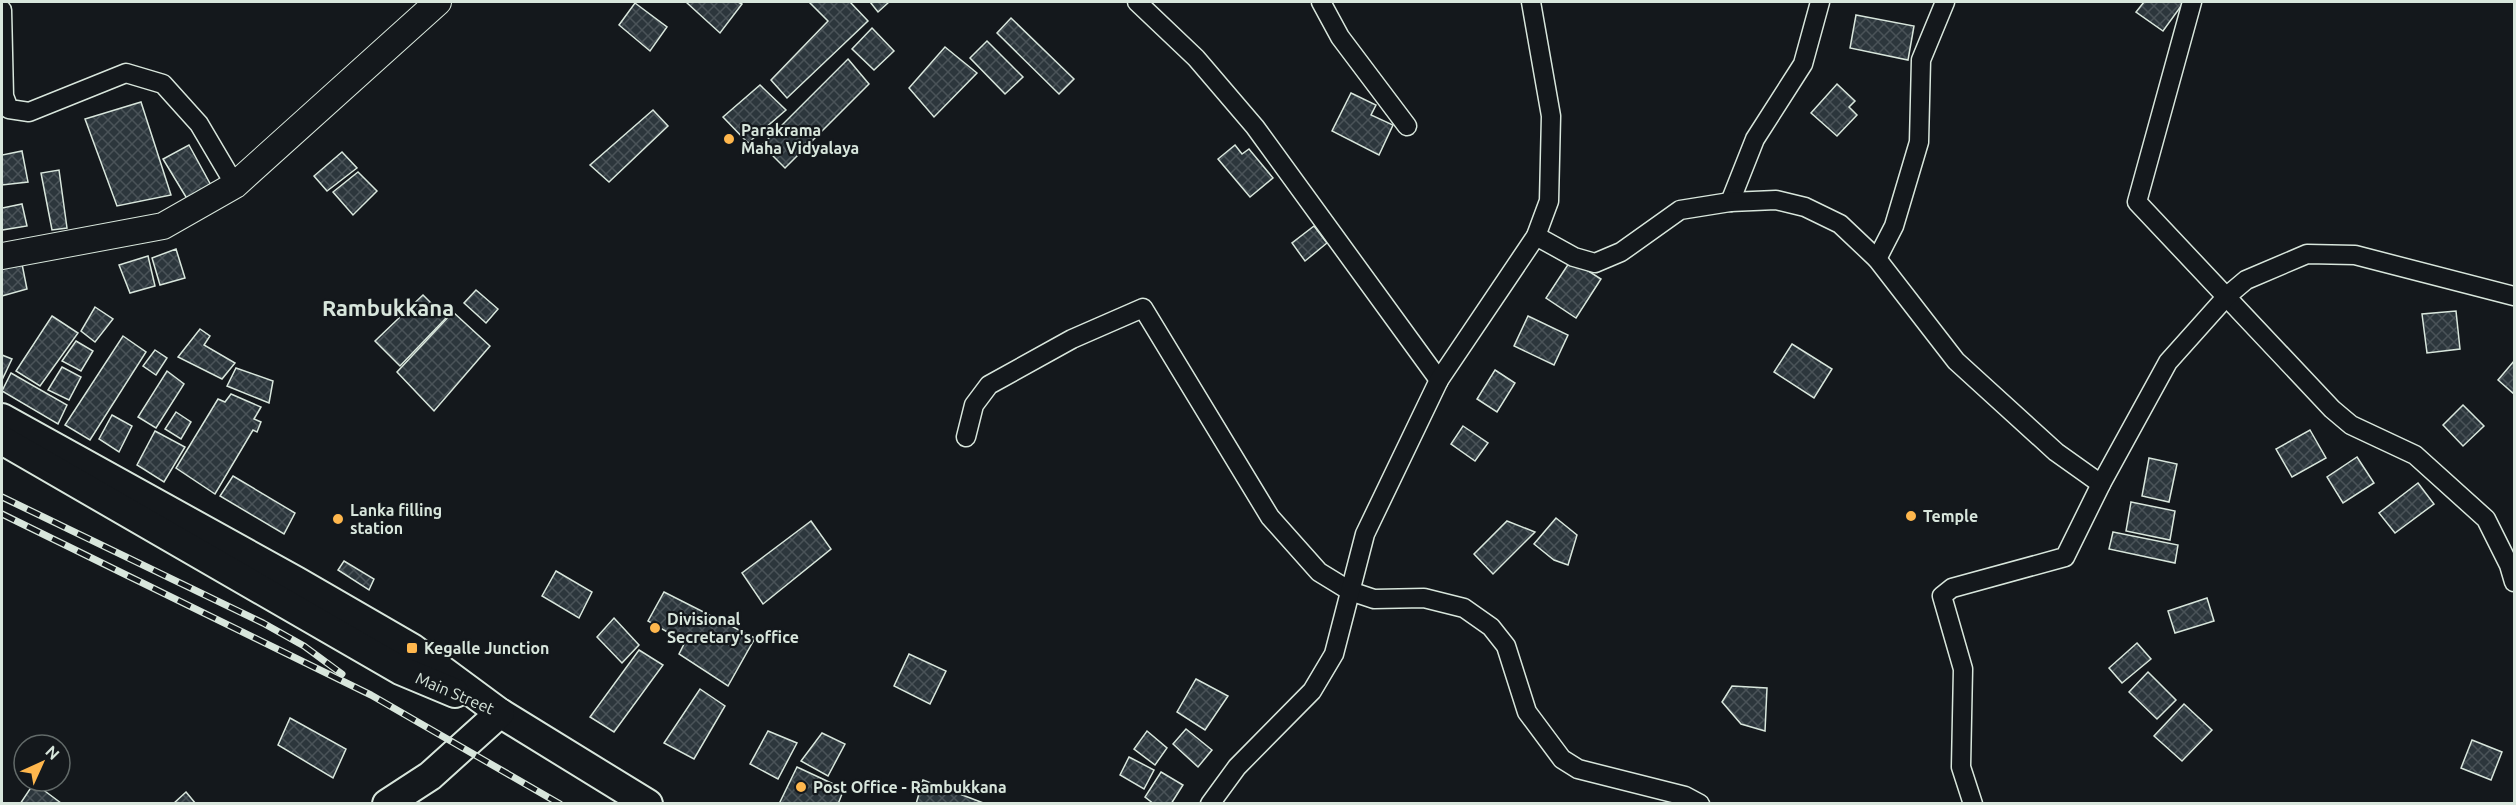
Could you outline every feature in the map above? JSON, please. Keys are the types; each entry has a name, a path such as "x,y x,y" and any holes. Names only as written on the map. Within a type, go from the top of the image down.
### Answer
{"main road":[{"name":"Main Street","path":"2,418 296,580 412,648 500,713"},
{"name":"Main Street","path":"2,440 400,670 500,713"},
{"path":"387,804 430,776 500,713 648,804"}],"street":[{"path":"2,256 163,226 235,185 438,2"},
{"path":"1137,2 1196,58 1255,127 1439,380"},
{"path":"1321,2 1340,37 1407,126"},
{"path":"1210,804 1237,767 1312,691 1334,654 1365,534 1439,380 1536,236 1550,201 1551,116 1531,2"},
{"path":"1730,202 1755,139 1803,64 1820,2"},
{"path":"1877,259 1894,226 1918,142 1921,60 1945,2"},
{"path":"2192,2 2137,202 2332,409 2351,425 2415,455 2486,519 2509,565 2514,582"},
{"path":"2,10 4,96 9,109 30,112 126,74 163,84 199,124 235,185"},
{"path":"1536,236 1574,257 1594,263 1621,252 1680,210 1730,202 1776,200 1805,207 1840,224 1877,259 1956,361 2056,452 2101,484"},
{"path":"1973,804 1961,766 1963,669 1942,596 1952,588 2065,557 2101,484 2168,362 2227,296 2246,280 2307,254 2355,255 2514,296"},
{"path":"966,437 974,405 989,385 1072,339 1143,308 1270,517 1319,572 1350,591 1374,599 1424,598 1464,608 1491,627 1506,646 1527,712 1562,759 1578,770 1685,796 1700,804"}],"building":[{"path":"686,2 738,2 742,4 720,33"},
{"path":"809,2 850,2 868,21 787,98 771,80 828,21"},
{"path":"870,2 889,2 878,12"},
{"path":"2144,2 2184,2 2163,31 2136,12"},
{"path":"635,3 667,27 650,51 619,25"},
{"path":"1856,15 1914,26 1908,60 1850,48"},
{"path":"1011,18 1074,79 1059,94 997,33"},
{"path":"872,28 894,51 874,70 852,49"},
{"path":"987,41 1023,77 1005,94 970,58"},
{"path":"945,47 977,73 934,117 909,88"},
{"path":"848,59 869,84 785,168 762,145"},
{"path":"1837,84 1855,101 1849,107 1857,115 1837,136 1811,113"},
{"path":"760,85 786,110 748,143 723,117"},
{"path":"1351,93 1376,105 1371,115 1393,125 1379,155 1332,131"},
{"path":"141,102 171,195 117,206 85,119"},
{"path":"653,110 668,126 609,182 590,165"},
{"path":"189,145 213,189 189,202 163,159"},
{"path":"1235,145 1242,154 1249,149 1273,178 1250,197 1218,159"},
{"path":"22,151 28,182 2,185 2,155"},
{"path":"342,152 357,168 327,191 314,176"},
{"path":"59,170 67,228 52,230 41,173"},
{"path":"358,172 377,191 353,215 333,192"},
{"path":"22,204 27,226 2,230 2,208"},
{"path":"1314,226 1327,243 1305,261 1292,243"},
{"path":"176,249 185,278 160,285 152,258"},
{"path":"148,256 155,286 130,293 119,265"},
{"path":"1571,260 1601,279 1576,318 1546,298"},
{"path":"22,264 27,289 2,296 2,269"},
{"path":"476,290 498,309 486,323 464,303"},
{"path":"423,295 446,318 400,366 375,341"},
{"path":"95,307 113,319 95,342 81,331"},
{"path":"2456,311 2460,349 2427,353 2422,314"},
{"path":"453,312 490,346 434,411 397,372"},
{"path":"52,316 78,333 40,386 16,371"},
{"path":"1528,316 1568,335 1554,365 1514,346"},
{"path":"200,329 210,336 204,345 235,363 222,379 178,357"},
{"path":"123,336 146,352 90,440 65,425"},
{"path":"76,341 93,351 81,371 62,361"},
{"path":"1792,344 1832,369 1814,398 1774,372"},
{"path":"155,350 167,358 156,375 143,366"},
{"path":"2,355 12,359 2,380"},
{"path":"2514,361 2514,394 2498,380"},
{"path":"62,367 81,377 69,400 48,390"},
{"path":"236,368 273,381 269,403 227,386"},
{"path":"1495,370 1515,383 1497,412 1477,399"},
{"path":"167,371 184,384 156,428 138,417"},
{"path":"11,373 67,405 58,424 2,391"},
{"path":"231,394 261,407 254,419 261,422 257,432 253,430 215,494 176,468 218,399 225,402"},
{"path":"2463,405 2484,426 2463,446 2443,425"},
{"path":"176,412 191,422 181,439 165,429"},
{"path":"112,415 132,426 119,452 99,439"},
{"path":"1463,426 1488,443 1475,461 1451,444"},
{"path":"2310,430 2326,458 2292,477 2276,449"},
{"path":"155,431 185,447 164,482 137,465"},
{"path":"2357,457 2374,483 2343,503 2327,477"},
{"path":"2149,458 2177,464 2169,502 2142,496"},
{"path":"233,476 295,513 284,534 220,496"},
{"path":"2418,483 2434,504 2395,533 2379,513"},
{"path":"2131,502 2175,511 2170,540 2126,531"},
{"path":"1556,518 1577,535 1568,565 1554,560 1534,544"},
{"path":"811,521 831,549 763,604 742,573"},
{"path":"1507,521 1535,532 1493,574 1474,554"},
{"path":"2113,532 2178,545 2175,563 2109,549"},
{"path":"344,561 374,579 369,590 338,570"},
{"path":"556,571 592,592 579,618 542,596"},
{"path":"664,592 755,638 728,686 679,654 685,642 648,621"},
{"path":"2207,598 2214,621 2175,633 2168,611"},
{"path":"614,618 639,645 622,663 597,637"},
{"path":"2137,643 2151,659 2122,683 2109,668"},
{"path":"639,650 663,665 614,732 590,717"},
{"path":"909,654 946,671 930,704 894,686"},
{"path":"2148,672 2176,700 2157,719 2129,692"},
{"path":"1196,679 1228,696 1205,730 1177,712"},
{"path":"1732,686 1767,688 1765,731 1741,724 1722,702"},
{"path":"700,689 725,706 694,759 664,743"},
{"path":"2184,704 2212,730 2182,761 2154,736"},
{"path":"290,718 346,749 333,778 278,745"},
{"path":"1186,729 1212,750 1198,767 1173,744"},
{"path":"768,731 797,743 778,779 750,764"},
{"path":"1147,731 1167,748 1155,765 1134,749"},
{"path":"822,733 845,744 828,776 801,761"},
{"path":"2472,740 2502,752 2491,780 2461,768"},
{"path":"1129,757 1154,770 1144,789 1120,775"},
{"path":"797,767 844,789 838,804 779,804"},
{"path":"1161,772 1183,785 1171,804 1154,804 1145,797"},
{"path":"923,780 986,804 916,804"},
{"path":"186,792 196,804 173,804"},
{"path":"27,793 48,793 61,803 60,804 20,804"}],"railway":[{"path":"2,497 263,623 304,646 342,674"},
{"path":"2,514 371,695 560,804"}],"place":[{"name":"Parakrama Maha Vidyalaya","path":"729,139"},
{"name":"Temple","path":"1911,516"},
{"name":"Lanka filling station","path":"338,519"},
{"name":"Divisional Secretary's office","path":"655,628"},
{"name":"Kegalle Junction","path":"412,648"},
{"name":"Post Office - Rambukkana","path":"801,787"}],"district":[{"name":"Rambukkana","path":"388,307"}]}
